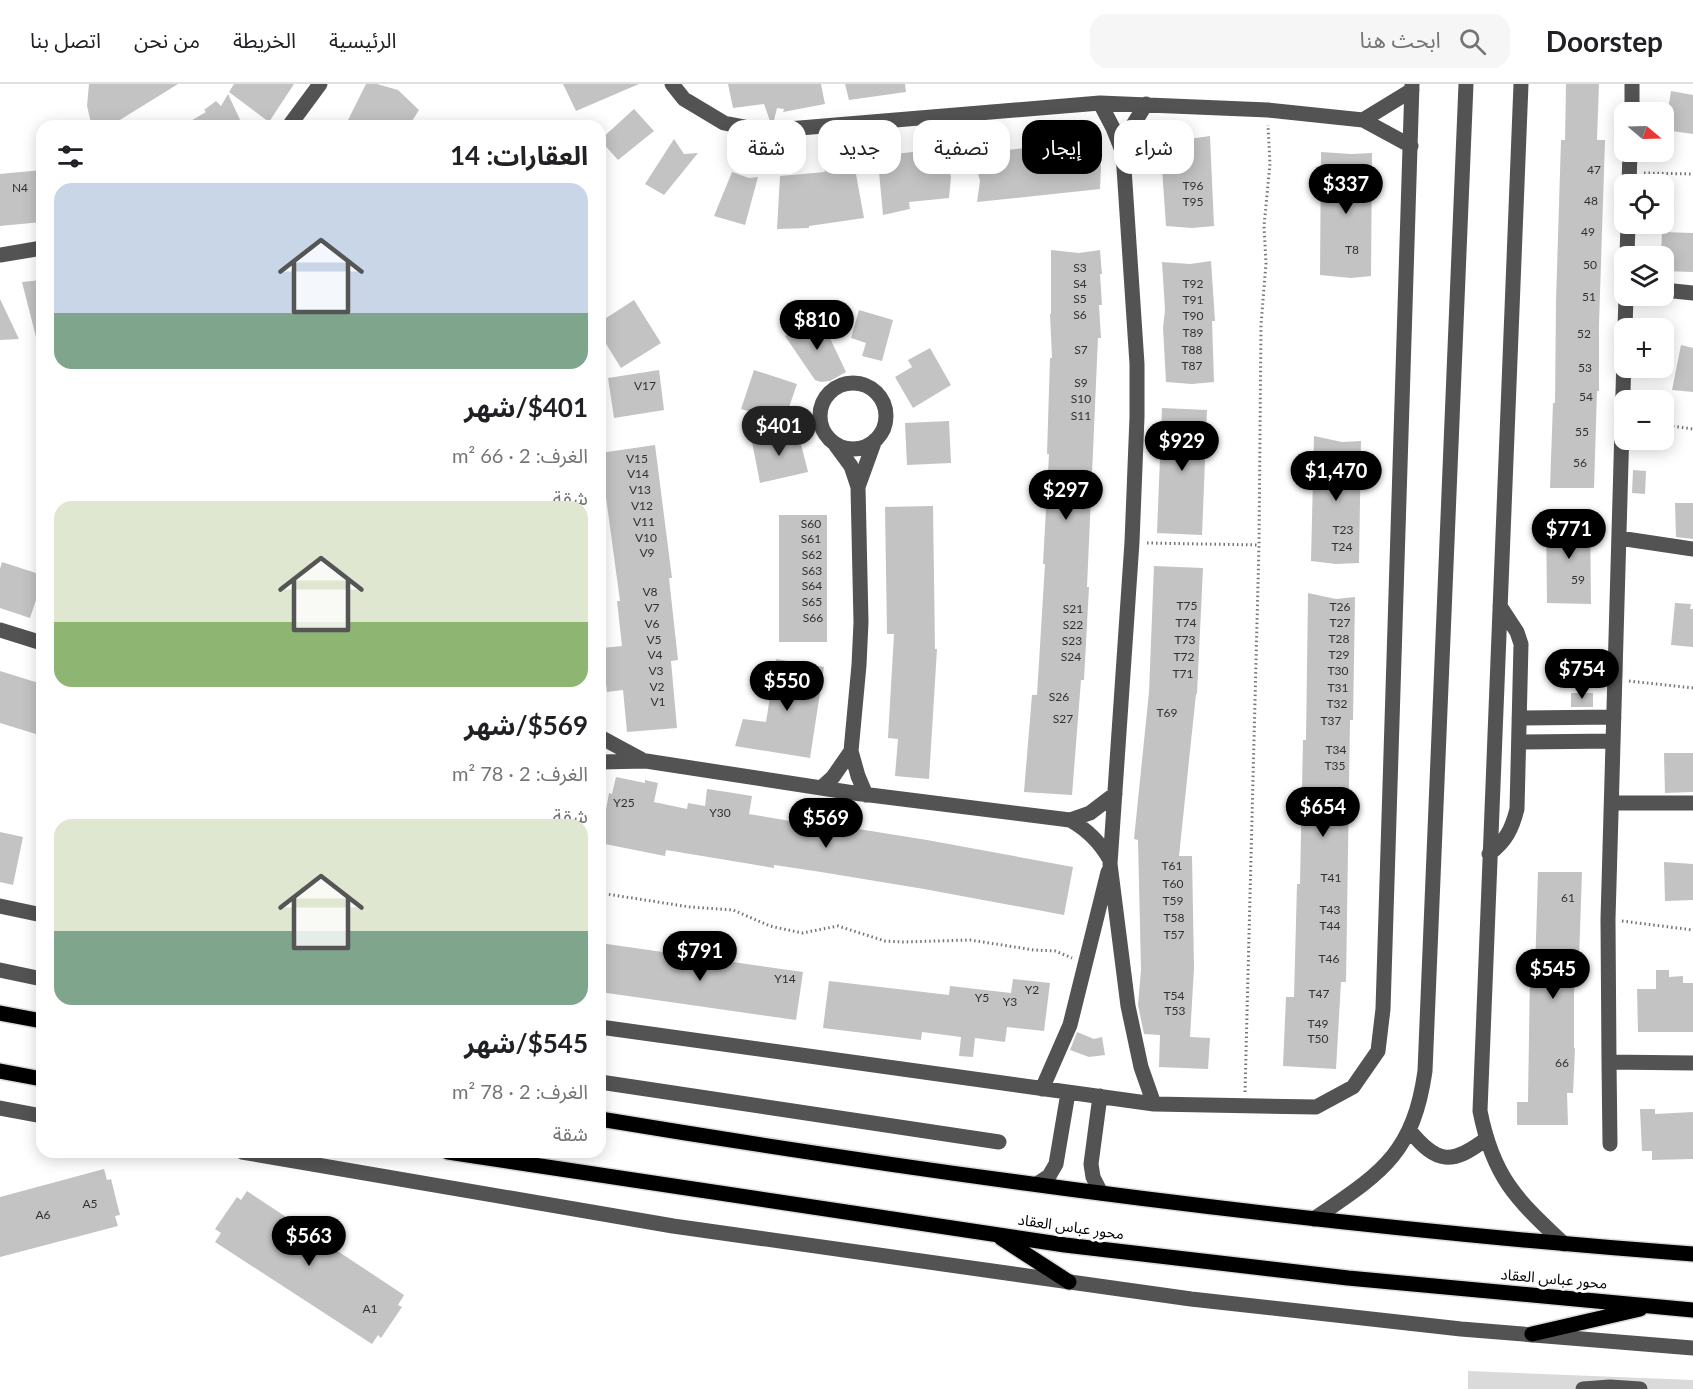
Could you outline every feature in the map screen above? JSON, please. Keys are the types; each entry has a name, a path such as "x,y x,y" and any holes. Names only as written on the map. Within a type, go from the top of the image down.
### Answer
{"main road":[{"path":"0,1013 36,1020"},
{"path":"0,1071 36,1078"},
{"path":"606,1120 766,1147 1314,1220 1693,1254"},
{"name":"محور عباس العقاد","path":"488,1158 1077,1246 1348,1278 1693,1310"},
{"path":"996,1234 1069,1282"},
{"path":"1532,1334 1653,1306"}],"street":[{"path":"293,120 320,84"},
{"path":"672,84 684,99 724,123 764,131 1100,103 1146,104 1268,110 1363,120 1411,146"},
{"path":"1314,1220 1372,1179 1390,1161 1410,1131 1420,1102 1425,1071 1466,84"},
{"path":"1521,84 1480,1111 1486,1139 1496,1167 1512,1191 1532,1214 1563,1244"},
{"path":"1632,84 1632,102"},
{"path":"1363,120 1412,87"},
{"path":"606,1028 1154,1104 1316,1107 1353,1087 1378,1052 1383,1009 1412,87"},
{"path":"1100,103 1114,130"},
{"path":"1135,120 1146,104"},
{"path":"1042,1089 1070,1025 1110,862 1136,471 1137,364 1124,174"},
{"path":"0,255 36,249"},
{"path":"1674,291 1693,293"},
{"path":"1610,1144 1608,919 1623,378"},
{"path":"858,488 886,415 884,405 872,389 862,384 852,383 833,389 821,406 822,427 826,436 851,466 858,488 860,666 851,752 866,795"},
{"path":"834,443 853,449 863,447 876,439"},
{"path":"1619,538 1693,549"},
{"path":"1489,854 1507,838 1514,824 1517,809 1521,644 1517,632 1500,606"},
{"path":"0,630 36,641"},
{"path":"1519,718 1614,717"},
{"path":"606,740 646,761"},
{"path":"1519,742 1613,741"},
{"path":"821,788 833,777 851,752"},
{"path":"606,762 646,761 866,795 1070,820 1096,839 1110,862 1128,1006 1141,1067 1154,1104"},
{"path":"1070,820 1090,813 1115,794"},
{"path":"1611,803 1693,803"},
{"path":"0,906 36,914"},
{"path":"0,970 36,978"},
{"path":"1610,1062 1693,1063"},
{"path":"606,1083 999,1142"},
{"path":"1037,1184 1048,1176 1056,1164 1068,1093"},
{"path":"1100,1096 1091,1164 1093,1178 1101,1193"},
{"path":"0,1108 36,1115"},
{"path":"1410,1131 1429,1152 1443,1157 1458,1157 1486,1139"},
{"path":"277,1158 673,1226 1191,1299 1693,1348"},
{"path":"1582,1389 1610,1387 1640,1389"}],"path":[{"path":"1245,1106 1259,545 1261,334 1266,264 1264,226 1270,165 1268,110"},
{"path":"1674,175 1693,174"},
{"path":"1674,426 1693,429"},
{"path":"1132,542 1259,545"},
{"path":"1615,679 1693,688"},
{"path":"606,894 690,907 733,910 770,926 802,933 838,926 885,940 904,942 970,940 1055,951 1085,964"},
{"path":"1608,919 1693,930"}],"shaded area":[{"path":"1468,1371 1693,1380 1693,1389 1468,1389"}],"building":[{"path":"89,84 178,84 120,120 90,120 87,106"},
{"path":"234,84 294,84 270,120 266,120 229,92"},
{"path":"366,84 377,84 398,90 419,110 413,120 348,120"},
{"path":"563,84 639,84 576,111"},
{"path":"728,84 821,84 825,104 783,112 784,109 777,108 774,120 770,120 764,104 733,108"},
{"path":"845,84 905,84 906,92 849,100"},
{"path":"1566,84 1599,84 1597,140 1605,140 1599,391 1597,391 1594,488 1550,488 1553,403 1555,403 1561,140 1565,140"},
{"path":"1671,91 1693,95 1693,134 1674,131 1674,102 1669,102"},
{"path":"228,94 240,120 192,120 206,112 204,110 216,101 221,106"},
{"path":"634,109 654,131 618,160 606,147 606,135"},
{"path":"1210,136 1214,226 1192,228 1166,226 1162,174 1194,174 1194,138"},
{"path":"674,139 684,154 698,153 664,195 645,184"},
{"path":"1022,148 1022,174 1101,174 1100,189 977,202 980,181 978,174 1010,174 1010,150"},
{"path":"913,152 913,174 950,174 949,198 909,202 910,209 883,215 879,174 901,174 901,154"},
{"path":"1321,152 1372,153 1371,276 1351,278 1320,275"},
{"path":"36,171 36,223 0,226 0,174"},
{"path":"731,174 749,178 758,177 745,225 714,216"},
{"path":"856,174 864,218 809,226 809,228 777,229 780,176"},
{"path":"1693,233 1693,272 1674,271 1674,246 1661,246 1662,234"},
{"path":"1051,250 1079,253 1100,250 1102,274 1100,274 1101,338 1098,338 1084,680 1081,680 1072,795 1024,792 1032,695 1037,695 1045,564 1043,564 1049,454 1047,454 1050,358 1052,358"},
{"path":"1211,261 1215,321 1212,321 1214,382 1192,384 1166,382 1162,262 1190,264"},
{"path":"36,281 36,337 22,282"},
{"path":"0,299 19,339 0,340"},
{"path":"634,300 661,343 621,368 606,344 606,318"},
{"path":"859,310 893,320 882,361 862,356 866,343 851,338"},
{"path":"819,315 846,372 830,381 821,382 815,380 785,336"},
{"path":"1681,345 1693,348 1693,392 1672,390"},
{"path":"930,348 951,385 913,408 895,377 912,367 908,360"},
{"path":"659,370 664,410 614,418 608,378"},
{"path":"754,370 797,384 784,422 741,409"},
{"path":"1162,408 1207,410 1202,535 1157,533"},
{"path":"949,421 951,463 907,465 905,423"},
{"path":"798,432 808,472 760,483 752,442"},
{"path":"1314,436 1342,442 1361,441 1359,563 1336,564 1311,561"},
{"path":"655,445 672,578 669,578 678,660 671,661 677,728 627,732 623,690 607,692 606,648 622,646 617,601 620,601 606,497 606,452"},
{"path":"1633,470 1646,471 1645,494 1632,493"},
{"path":"1675,503 1693,503 1693,539 1676,537"},
{"path":"933,506 935,649 937,649 929,779 895,776 898,739 888,738 894,634 887,634 885,507"},
{"path":"779,515 827,515 827,642 779,642"},
{"path":"1546,516 1590,516 1591,604 1547,603"},
{"path":"2,562 36,573 36,600 30,618 0,608"},
{"path":"1154,566 1203,568 1197,694 1179,856 1192,856 1194,968 1190,1037 1210,1038 1208,1069 1159,1067 1160,1035 1144,1034 1138,1005 1141,970 1138,840 1134,839 1149,692"},
{"path":"1308,593 1336,599 1355,597 1353,720 1350,720 1346,982 1341,982 1336,1069 1283,1066 1286,997 1294,997 1297,884 1300,884 1303,740 1306,740"},
{"path":"1675,603 1691,604 1693,647 1671,645"},
{"path":"776,659 824,667 810,758 735,746 743,719 766,722"},
{"path":"0,671 36,682 36,734 0,723"},
{"path":"1571,693 1593,693 1593,707 1571,707"},
{"path":"1664,753 1693,753 1693,792 1665,793"},
{"path":"616,777 645,783 645,780 658,783 654,802 687,809 688,803 705,806 707,789 727,792 752,796 749,814 927,840 1073,867 1064,915 821,872 774,865 774,868 666,850 665,856 606,844 606,810 609,793 612,794"},
{"path":"0,832 23,837 13,885 0,882"},
{"path":"1664,862 1693,864 1693,900 1665,901"},
{"path":"1538,872 1582,872 1579,959 1576,959 1574,994 1573,1093 1567,1093 1568,1125 1517,1125 1517,1102 1528,1102 1530,970 1535,971"},
{"path":"606,944 803,972 796,1020 606,993"},
{"path":"1656,970 1669,970 1669,977 1683,976 1683,983 1693,983 1693,1032 1638,1032 1637,989 1656,989"},
{"path":"1013,979 1050,983 1044,1031 1007,1027 1005,1042 975,1038 973,1057 959,1056 961,1037 922,1032 921,1040 823,1028 829,981 949,995 950,986 1011,993"},
{"path":"1077,1032 1094,1039 1102,1037 1105,1055 1089,1057 1070,1050"},
{"path":"1640,1109 1655,1109 1655,1114 1693,1112 1693,1159 1652,1160 1652,1151 1642,1151"},
{"path":"104,1169 107,1180 111,1179 120,1215 115,1216 118,1226 0,1257 0,1197"},
{"path":"247,1191 404,1295 398,1305 402,1307 381,1338 378,1335 372,1344 215,1242 221,1233 215,1229 237,1197 241,1200"}]}
